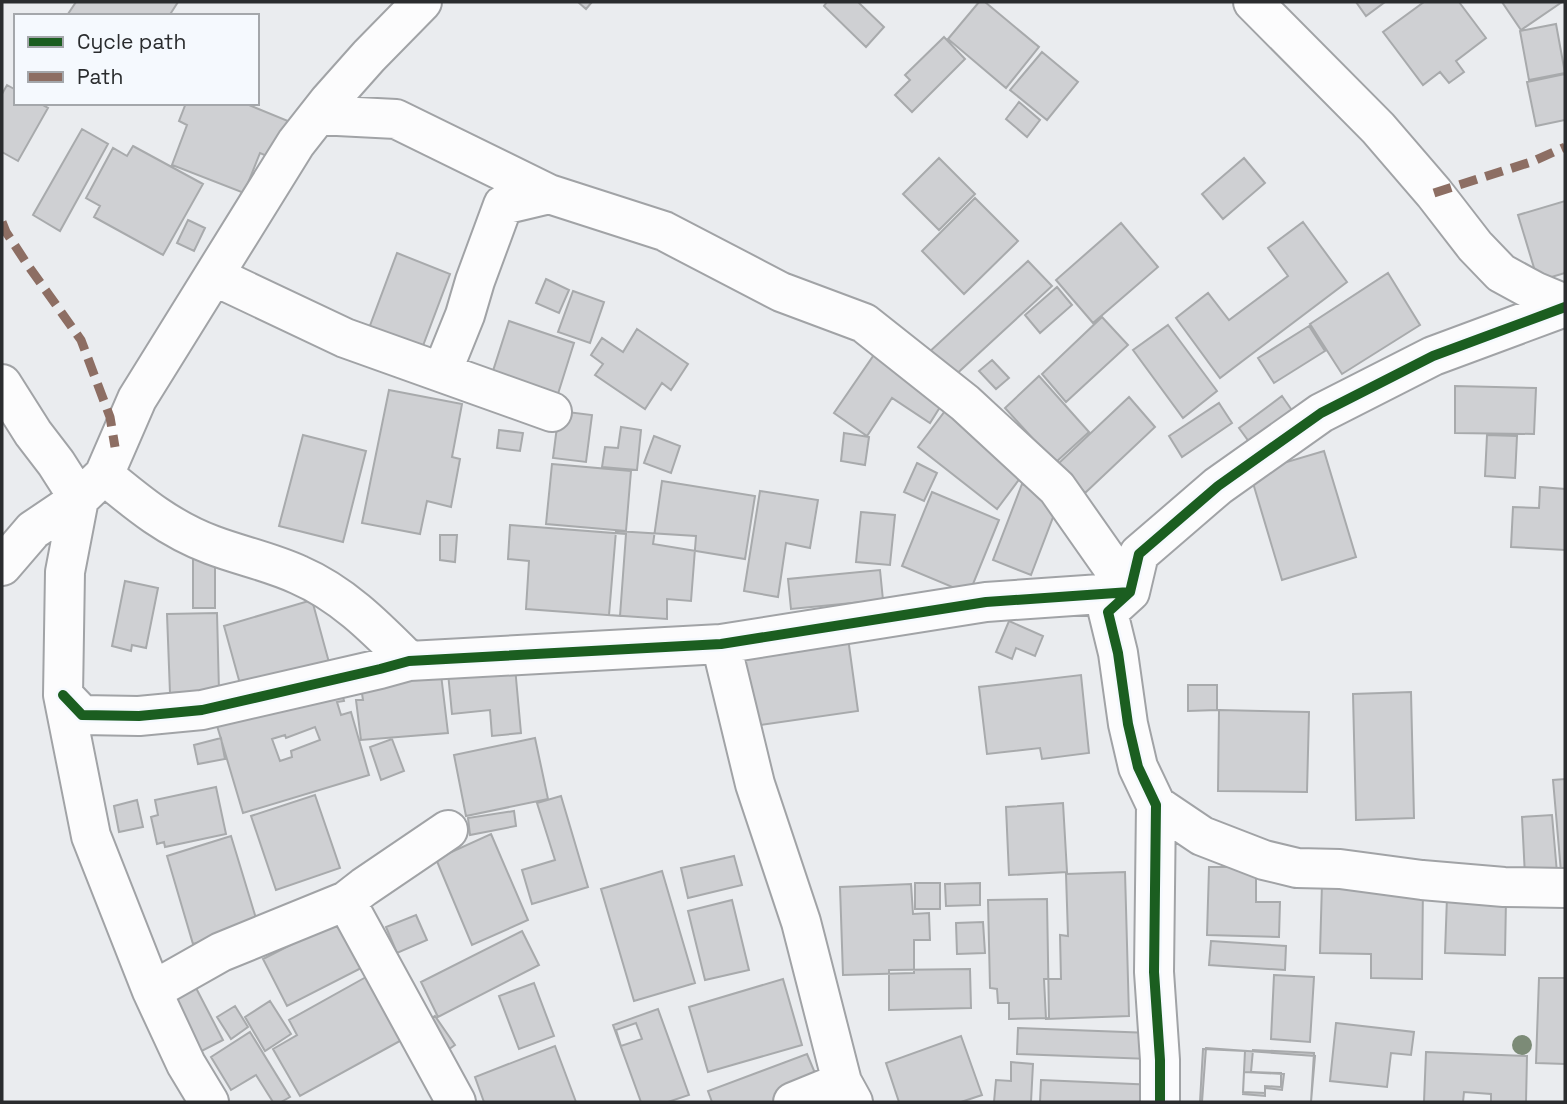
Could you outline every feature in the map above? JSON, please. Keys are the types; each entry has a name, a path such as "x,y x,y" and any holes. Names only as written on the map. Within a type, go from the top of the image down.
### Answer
{"street":[{"path":"209,1102 186,1064 152,991 91,836 63,695 65,572 92,487 137,399 252,212 296,143 318,115 369,56 422,2"},
{"path":"1253,2 1378,128 1475,246 1502,273 1565,305"},
{"path":"318,115 396,120 550,194 664,231 781,292 864,323 965,403 1057,488 1130,593"},
{"path":"442,372 503,205 550,194"},
{"path":"214,276 345,338 552,412"},
{"path":"1160,1102 1154,972 1156,805 1138,767 1108,612 1130,593 1139,554 1218,486 1321,413 1433,356 1565,305"},
{"path":"2,384 56,463 92,487 146,510 174,528 211,545 299,574 326,589 362,614 408,661"},
{"path":"2,566 33,530 92,487"},
{"path":"63,695 82,715 139,716 202,710 408,661 721,644 986,602 1130,593"},
{"path":"721,644 755,784 801,922 847,1092 793,1102"},
{"path":"1156,805 1202,835 1264,860 1297,868 1340,869 1504,887 1565,888"},
{"path":"152,991 221,953 346,901 449,830"},
{"path":"346,901 456,1102"}],"building":[{"path":"76,2 178,2 170,14 68,14"},
{"path":"578,2 592,2 586,9"},
{"path":"827,2 858,2 884,27 866,47 824,6"},
{"path":"979,2 985,2 1039,47 1006,88 948,39"},
{"path":"1356,2 1385,2 1366,16"},
{"path":"1424,2 1459,2 1486,38 1456,61 1464,72 1449,83 1440,72 1423,85 1383,32"},
{"path":"1502,2 1562,2 1521,30"},
{"path":"1556,24 1565,73 1529,80 1520,31"},
{"path":"944,37 965,59 912,112 895,95 910,80 905,75"},
{"path":"1042,52 1078,82 1047,120 1010,90"},
{"path":"1565,74 1565,120 1536,126 1527,82"},
{"path":"7,85 14,89 14,105 43,105 48,108 18,161 2,152 2,94"},
{"path":"1019,102 1040,120 1027,137 1006,119"},
{"path":"185,105 249,105 288,121 274,159 260,153 244,193 172,165 187,125 179,121"},
{"path":"82,129 108,144 60,231 33,215"},
{"path":"133,146 203,184 163,255 94,217 100,206 86,198 113,148 127,156"},
{"path":"939,158 975,194 939,230 903,194"},
{"path":"1244,158 1265,183 1223,219 1202,194"},
{"path":"975,198 1018,241 964,294 922,251"},
{"path":"1565,201 1565,273 1538,281 1518,215"},
{"path":"188,220 205,228 194,251 177,243"},
{"path":"1303,222 1347,282 1220,378 1176,318 1208,293 1229,320 1288,276 1268,248"},
{"path":"1121,223 1158,267 1093,323 1056,280"},
{"path":"397,253 450,274 421,351 368,331"},
{"path":"1028,261 1052,286 951,379 927,354"},
{"path":"1388,273 1420,325 1342,374 1310,324"},
{"path":"546,279 569,290 559,313 536,303"},
{"path":"1057,287 1072,305 1040,333 1025,315"},
{"path":"573,291 604,302 590,343 558,332"},
{"path":"1102,317 1128,345 1066,402 1042,374"},
{"path":"509,321 574,343 557,397 492,374"},
{"path":"1168,325 1217,391 1183,418 1133,350"},
{"path":"1309,326 1325,351 1274,383 1258,358"},
{"path":"637,329 688,364 671,390 662,383 645,409 595,375 603,364 591,355 602,338 623,352"},
{"path":"878,349 947,396 930,423 892,398 867,436 834,413"},
{"path":"992,360 1009,378 996,389 979,371"},
{"path":"1039,376 1089,432 1055,463 1005,408"},
{"path":"1455,386 1536,388 1534,434 1455,433"},
{"path":"389,390 462,404 452,457 460,459 451,507 427,501 420,534 362,523"},
{"path":"1282,396 1298,419 1255,450 1239,428"},
{"path":"1129,397 1155,427 1085,493 1059,463"},
{"path":"1219,403 1232,423 1182,457 1169,436"},
{"path":"559,411 592,415 586,462 553,458"},
{"path":"945,411 1024,473 997,509 918,447"},
{"path":"621,427 641,430 637,470 602,467 605,447 618,448"},
{"path":"499,430 523,433 520,451 497,448"},
{"path":"844,433 869,437 865,465 841,461"},
{"path":"303,435 366,451 343,542 279,526"},
{"path":"1487,435 1517,436 1515,478 1485,476"},
{"path":"654,436 680,446 671,473 644,463"},
{"path":"1324,451 1356,557 1282,580 1250,473"},
{"path":"917,463 937,473 924,501 904,492"},
{"path":"552,464 631,471 626,531 546,524"},
{"path":"662,481 755,496 745,559 653,544"},
{"path":"1022,484 1060,499 1031,575 993,560"},
{"path":"1540,487 1565,489 1565,550 1511,547 1513,507 1539,508"},
{"path":"760,491 818,500 810,548 786,543 778,597 744,591"},
{"path":"932,492 999,520 969,594 902,566"},
{"path":"861,512 895,515 890,565 856,562"},
{"path":"510,525 626,534 620,616 526,609 529,561 508,559"},
{"path":"616,531 696,536 691,601 667,599 667,619 609,615"},
{"path":"440,535 457,535 455,562 440,560"},
{"path":"193,557 215,557 215,608 193,608"},
{"path":"880,570 883,600 791,609 788,579"},
{"path":"125,581 158,588 146,648 132,645 131,651 112,646"},
{"path":"312,600 330,666 242,691 224,626"},
{"path":"217,613 219,691 170,693 167,614"},
{"path":"1009,621 1043,636 1035,656 1016,648 1012,659 996,652"},
{"path":"848,638 858,711 754,726 744,652"},
{"path":"440,666 448,733 361,740 356,700 363,700 361,687"},
{"path":"515,667 521,733 492,736 490,710 452,714 448,673"},
{"path":"1081,675 1089,753 1042,759 1040,748 987,754 979,687"},
{"path":"339,681 344,701 337,702 341,715 351,712 369,775 243,813 215,719","holes":["315,727 320,740 291,751 292,757 280,761 272,739 285,735 286,738"]},
{"path":"1188,685 1217,685 1217,710 1188,711"},
{"path":"1411,692 1414,818 1356,820 1353,694"},
{"path":"1219,710 1309,712 1307,792 1218,791"},
{"path":"221,738 225,759 198,764 194,745"},
{"path":"535,738 548,799 466,816 454,755"},
{"path":"392,739 404,771 381,780 370,747"},
{"path":"1565,779 1565,871 1561,872 1553,780"},
{"path":"216,787 226,834 165,847 164,842 157,844 151,817 158,815 155,800"},
{"path":"315,795 340,868 276,890 251,816"},
{"path":"561,796 588,887 532,904 522,870 555,860 537,803"},
{"path":"137,800 143,827 119,832 114,806"},
{"path":"1063,803 1067,872 1009,875 1006,807"},
{"path":"514,811 516,826 470,835 468,818"},
{"path":"1552,815 1557,873 1525,876 1522,817"},
{"path":"491,834 528,920 472,945 436,859"},
{"path":"231,836 258,925 193,944 167,856"},
{"path":"734,856 742,885 688,898 681,868"},
{"path":"1209,867 1256,867 1256,902 1280,902 1279,937 1207,935"},
{"path":"662,871 695,983 634,1001 601,889"},
{"path":"1125,872 1129,1016 1046,1019 1044,979 1061,979 1060,935 1068,936 1066,874"},
{"path":"915,883 940,883 940,909 915,909"},
{"path":"980,883 980,905 946,906 945,884"},
{"path":"1322,883 1423,885 1422,979 1371,978 1371,954 1320,953"},
{"path":"911,884 913,914 929,913 930,940 914,940 914,973 843,975 840,887"},
{"path":"1447,897 1506,899 1505,955 1445,953"},
{"path":"1047,899 1049,1018 1009,1019 1009,1003 998,1003 997,989 990,988 988,900"},
{"path":"732,900 749,970 705,980 688,911"},
{"path":"416,915 427,940 397,953 386,927"},
{"path":"347,916 371,963 287,1006 263,959"},
{"path":"983,922 985,953 957,954 956,923"},
{"path":"522,931 539,965 438,1017 421,982"},
{"path":"1211,941 1286,946 1285,970 1209,965"},
{"path":"970,969 971,1008 889,1010 889,970"},
{"path":"375,972 409,1036 300,1096 273,1049 297,1035 289,1020"},
{"path":"1274,975 1314,977 1310,1042 1271,1039"},
{"path":"1539,978 1565,978 1565,1064 1536,1063"},
{"path":"783,979 802,1045 708,1072 689,1007"},
{"path":"534,983 554,1036 519,1049 499,996"},
{"path":"195,986 223,1040 194,1055 167,1001"},
{"path":"270,1001 291,1034 265,1051 245,1017"},
{"path":"235,1006 248,1027 231,1039 217,1017"},
{"path":"658,1009 689,1095 668,1102 641,1102 613,1025"},
{"path":"435,1016 455,1045 436,1058 417,1028"},
{"path":"636,1023 642,1039 621,1046 616,1030"},
{"path":"1336,1023 1414,1032 1411,1055 1391,1053 1387,1087 1330,1081"},
{"path":"1018,1028 1151,1033 1150,1059 1017,1054"},
{"path":"250,1032 290,1097 281,1102 273,1102 256,1075 231,1090 211,1057"},
{"path":"961,1036 982,1095 961,1102 899,1102 886,1063"},
{"path":"555,1046 576,1102 484,1102 475,1077"},
{"path":"1206,1048 1315,1056 1311,1102 1202,1102","holes":["1244,1072 1284,1074 1282,1090 1265,1088 1265,1096 1243,1094"]},
{"path":"1203,1049 1245,1051 1243,1092 1265,1093 1265,1086 1281,1087 1281,1073 1251,1072 1253,1050 1314,1053 1311,1102 1200,1102"},
{"path":"1426,1052 1527,1056 1526,1102 1491,1102 1491,1094 1464,1092 1463,1102 1424,1102"},
{"path":"807,1054 820,1085 775,1102 712,1102 708,1091"},
{"path":"1011,1062 1033,1064 1031,1102 994,1102 996,1080 1011,1081"},
{"path":"1041,1080 1156,1085 1155,1102 1040,1102"}],"marked path":[{"path":"1434,193 1531,162 1565,147"},
{"path":"2,222 27,264 81,340 110,417 115,447"}],"cycle path":[{"path":"1160,1102 1154,972 1156,805 1138,767 1108,612 1130,592 1139,554 1218,486 1321,413 1433,356 1565,307"},
{"path":"63,695 82,715 139,716 202,710 409,661 721,644 986,602 1130,592"}]}
